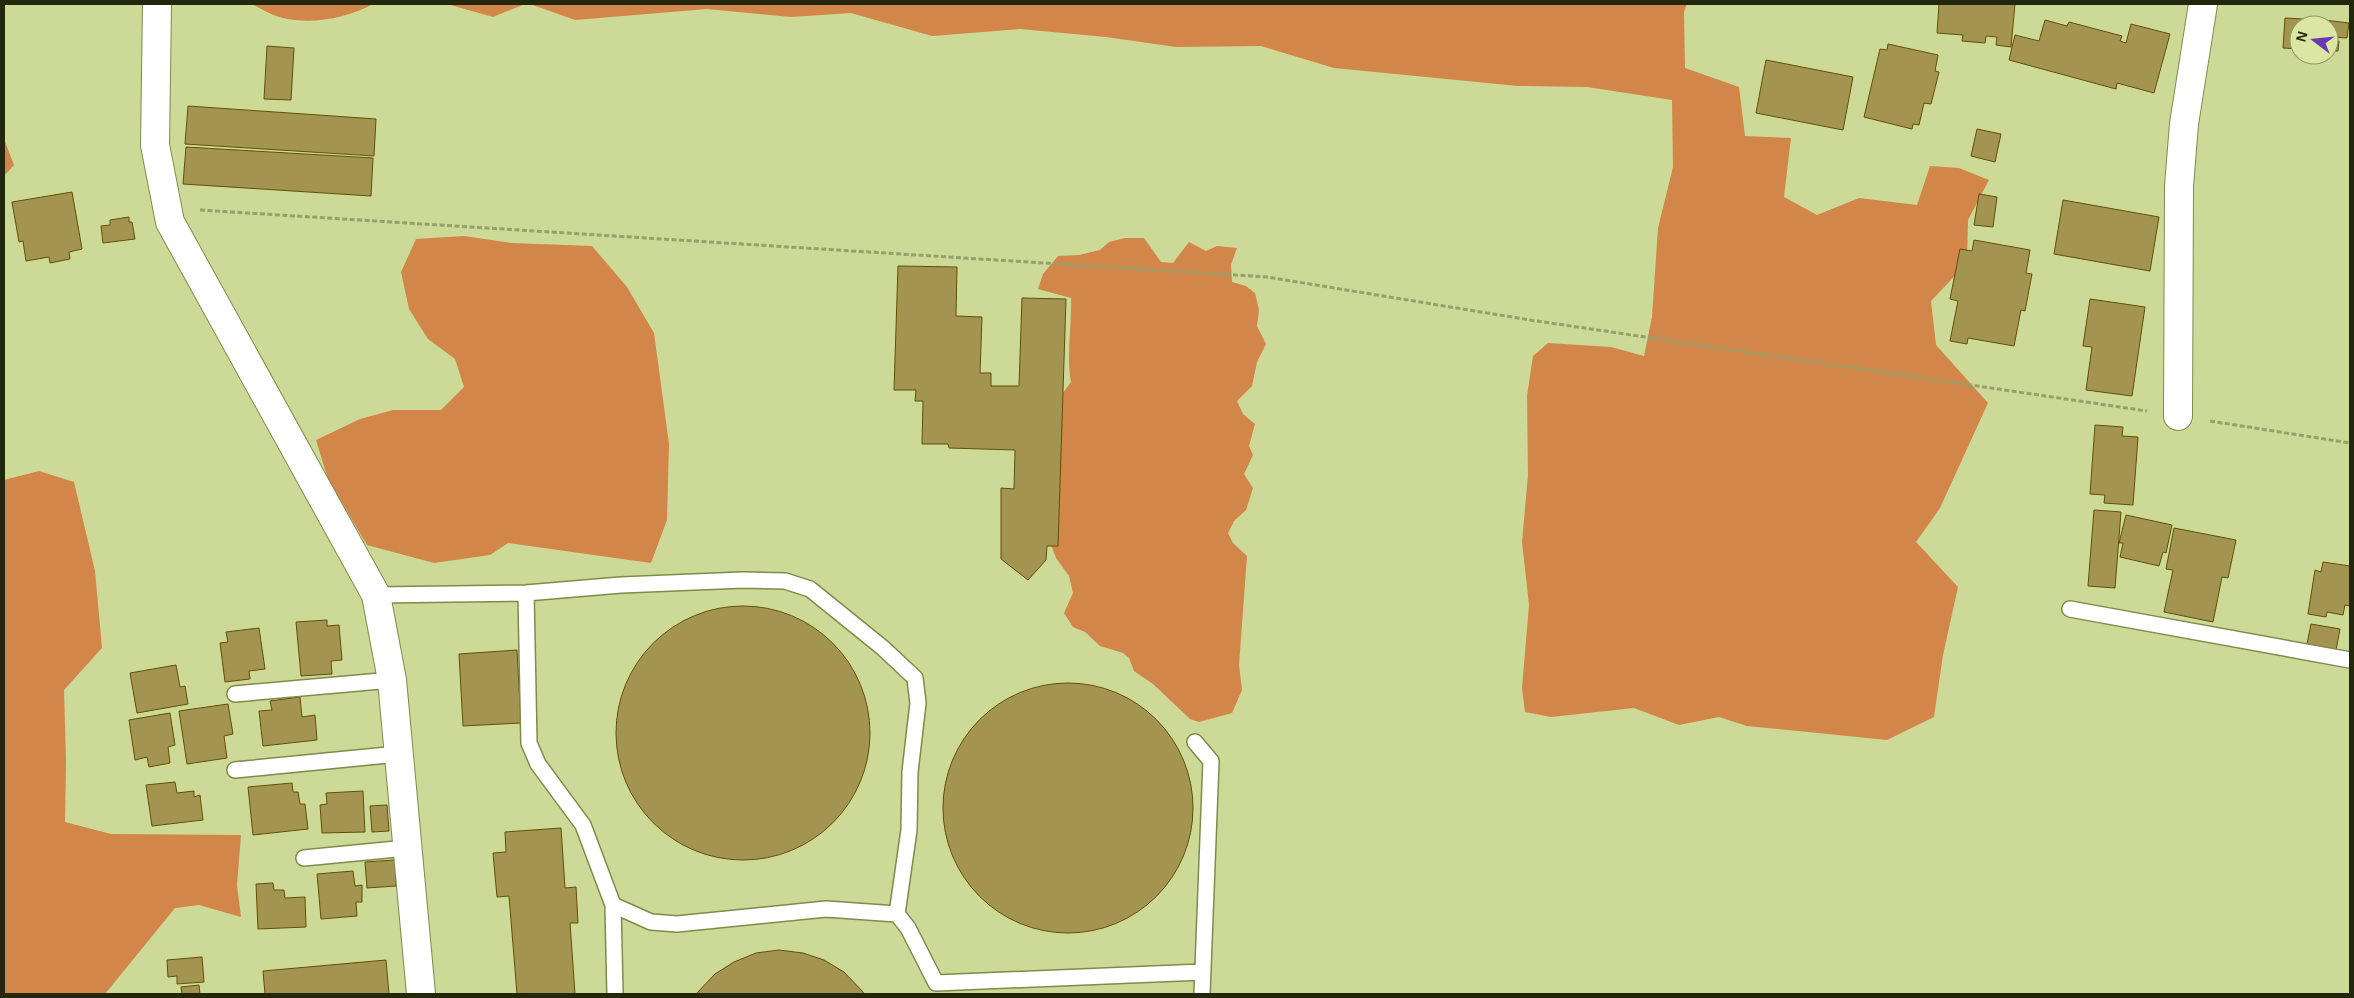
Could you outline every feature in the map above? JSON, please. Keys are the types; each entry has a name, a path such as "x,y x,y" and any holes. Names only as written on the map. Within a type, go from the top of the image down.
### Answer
{"street":[{"path":"157,4 155,144 170,222 222,320 376,595 392,680 421,994"},
{"path":"2178,416 2179,186 2184,124 2203,4"}],"lane":[{"path":"376,595 526,593 620,585 743,580 785,581 810,589 883,648 915,678 918,703 910,772 909,830 897,914 908,928 935,988 1202,972"},
{"path":"526,593 529,744 538,764 584,825 613,905 615,994"},
{"path":"2070,609 2350,660"},
{"path":"236,694 392,680"},
{"path":"1195,742 1211,761 1202,994"},
{"path":"234,770 398,754"},
{"path":"304,858 407,848"},
{"path":"613,905 652,922 677,924 826,909 897,914"}],"path":[{"path":"167,208 1267,277 1540,321 2350,443"}],"shaded area":[{"path":"251,4 373,4 341,16 306,21 279,17"},
{"path":"447,4 525,4 493,17"},
{"path":"530,4 1687,4 1684,12 1685,68 1739,87 1745,136 1791,138 1784,197 1817,215 1859,198 1917,205 1930,166 1959,168 1989,180 1968,220 1967,263 1931,301 1936,345 1988,403 1940,508 1916,542 1958,587 1943,655 1934,717 1887,740 1747,726 1719,717 1679,725 1634,708 1551,717 1525,712 1522,688 1529,605 1522,542 1528,475 1527,396 1533,356 1548,343 1611,347 1644,356 1652,317 1658,228 1673,167 1672,100 1587,87 1518,86 1334,68 1261,46 1176,47 1106,37 1020,29 932,36 851,13 791,17 707,9 575,20"},
{"path":"4,139 14,165 4,176"},
{"path":"464,236 511,243 592,246 627,287 654,333 669,444 667,520 651,563 508,543 490,555 434,563 367,545 328,479 316,440 360,419 393,410 441,410 464,387 455,359 428,339 409,309 401,272 416,239"},
{"path":"1125,238 1144,238 1161,262 1173,263 1189,242 1206,251 1217,246 1237,248 1231,265 1232,282 1246,286 1255,293 1259,310 1257,326 1266,344 1257,362 1252,386 1237,401 1243,414 1255,424 1249,446 1253,455 1244,474 1253,488 1246,510 1234,521 1228,533 1233,543 1247,556 1239,665 1242,690 1232,713 1199,722 1190,719 1153,684 1134,671 1129,658 1123,653 1100,646 1085,632 1073,627 1064,613 1073,593 1069,576 1056,558 1048,537 1048,413 1071,382 1069,361 1071,298 1038,289 1043,274 1058,256 1079,255 1100,250 1109,242"},
{"path":"39,471 74,482 95,571 102,648 64,690 65,822 111,834 241,835 237,885 241,917 199,905 175,908 105,994 4,994 4,480"}],"building":[{"path":"1939,4 2015,4 2011,47 1996,45 1997,37 1986,36 1985,43 1962,41 1963,35 1937,33"},
{"path":"2285,18 2289,18 2289,48 2283,48"},
{"path":"2045,20 2067,26 2069,22 2122,36 2120,41 2126,43 2131,24 2170,34 2154,93 2117,83 2116,89 2009,60 2015,35 2039,41"},
{"path":"2339,22 2349,23 2347,38 2339,38"},
{"path":"1888,44 1938,55 1935,71 1939,72 1931,104 1924,103 1919,125 1913,124 1912,129 1864,117 1880,49 1887,50"},
{"path":"267,46 294,48 291,100 264,99"},
{"path":"1766,60 1853,77 1843,130 1756,113"},
{"path":"188,106 376,119 374,156 185,144"},
{"path":"1977,129 2001,134 1995,162 1971,156"},
{"path":"186,147 373,158 371,196 183,184"},
{"path":"72,192 82,249 69,252 70,259 50,263 49,257 26,261 23,241 19,242 12,202"},
{"path":"1979,194 1997,197 1993,227 1974,225"},
{"path":"2063,200 2159,217 2150,271 2054,254"},
{"path":"129,217 129,222 132,222 135,239 103,243 101,226 110,225 110,220"},
{"path":"1974,240 2030,250 2026,273 2032,274 2025,311 2021,310 2014,346 1968,338 1967,344 1950,341 1958,301 1950,299 1960,249 1972,251"},
{"path":"898,266 957,267 956,316 982,317 980,373 991,373 991,386 1019,386 1022,298 1066,299 1058,546 1047,546 1046,560 1028,580 1001,559 1001,488 1014,489 1015,450 949,448 948,444 922,444 923,401 915,401 916,390 894,390"},
{"path":"2090,299 2145,307 2132,396 2086,390 2092,347 2083,346"},
{"path":"2095,425 2123,427 2122,436 2138,437 2133,505 2104,503 2105,495 2090,494"},
{"path":"2094,510 2121,512 2115,588 2088,586"},
{"path":"2126,515 2172,525 2166,553 2163,552 2159,566 2120,557 2123,543 2119,543"},
{"path":"2174,528 2236,540 2228,578 2222,577 2213,622 2164,612 2173,570 2166,569"},
{"path":"2323,562 2350,566 2350,606 2345,605 2343,615 2327,612 2326,617 2308,614 2315,570 2321,572"},
{"path":"743,606 768,609 791,616 803,621 833,643 855,673 860,685 867,708 870,733 867,758 860,781 855,793 833,823 803,845 791,850 768,857 743,860 718,857 695,850 683,845 653,823 631,793 626,781 619,758 616,733 619,708 626,685 631,673 653,643 683,621 695,616 718,609"},
{"path":"327,620 327,626 339,625 342,660 331,661 332,674 301,676 296,622"},
{"path":"2311,624 2340,629 2336,650 2307,644"},
{"path":"259,628 265,669 249,671 250,679 225,682 220,643 228,642 226,632"},
{"path":"517,650 521,723 463,726 459,654"},
{"path":"176,665 180,687 185,686 188,704 137,713 130,673"},
{"path":"1056,683 1080,683 1104,688 1127,697 1157,719 1172,738 1184,760 1191,784 1193,808 1191,832 1184,856 1172,878 1157,897 1138,912 1116,924 1080,933 1056,933 1032,928 1009,919 988,905 971,888 957,867 948,844 943,820 943,796 948,772 957,749 971,728 988,711 1009,697 1032,688"},
{"path":"300,697 302,717 315,715 317,740 263,746 259,711 272,710 270,701"},
{"path":"228,704 233,734 224,736 227,758 187,764 179,711"},
{"path":"170,713 175,745 168,747 170,763 149,767 147,757 135,760 129,720"},
{"path":"175,782 177,793 194,791 194,797 200,795 203,820 152,826 146,785"},
{"path":"292,783 293,792 298,792 300,804 305,804 308,829 253,835 248,787"},
{"path":"363,791 365,832 322,833 320,805 327,804 326,793"},
{"path":"387,805 389,831 372,832 370,806"},
{"path":"561,828 565,888 576,887 578,923 570,923 575,994 517,994 509,896 497,897 493,853 506,852 505,832"},
{"path":"395,860 396,886 367,888 365,862"},
{"path":"353,871 355,886 362,885 362,902 356,902 357,916 321,919 317,874"},
{"path":"273,883 274,890 284,890 285,898 305,897 306,927 258,929 256,884"},
{"path":"779,950 803,953 824,960 844,972 865,994 696,994 715,974 734,962 756,953"},
{"path":"202,957 204,982 177,984 177,976 168,977 167,960"},
{"path":"386,960 389,994 265,994 263,971"},
{"path":"199,985 200,994 182,994 181,987"}]}
